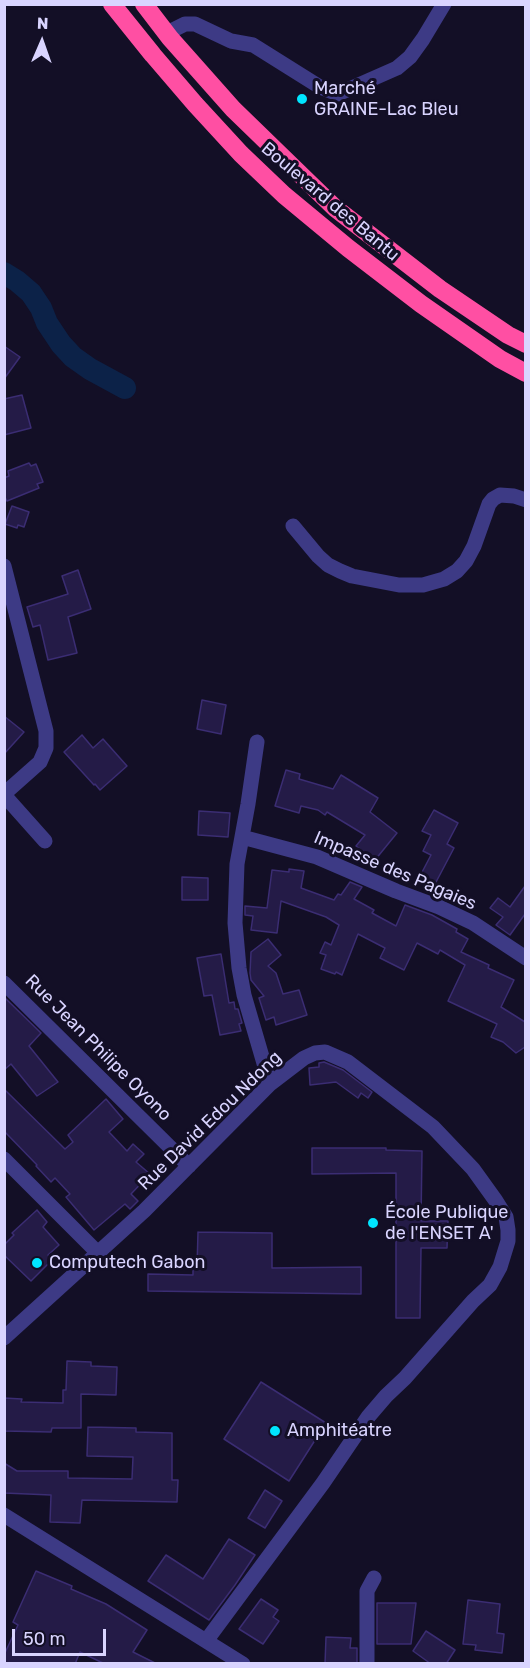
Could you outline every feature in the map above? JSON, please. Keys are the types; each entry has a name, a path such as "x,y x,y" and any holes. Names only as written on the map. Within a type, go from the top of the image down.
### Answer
{"highway":[{"name":"Boulevard des Bantu","path":"112,4 195,104 241,154 284,195 421,304 500,359 525,373"},
{"name":"Boulevard des Bantu","path":"144,4 170,38 233,110 335,208 440,289 525,344"}],"street":[{"path":"170,38 173,30 185,24 195,24 231,40 253,45 320,87 338,94 397,68 410,57 444,4"},
{"path":"293,526 318,556 328,565 340,571 352,576 399,585 423,585 444,579 457,571 466,561 493,499 500,495 525,500"},
{"path":"4,566 46,732 46,748 40,762 4,794 45,841"},
{"path":"257,742 254,772 237,864 235,923 237,958 244,994 270,1084"},
{"name":"Impasse des Pagaies","path":"242,837 317,857 439,907 473,923 525,958"},
{"name":"Rue Jean Philipe Oyono","path":"4,983 189,1166"},
{"name":"Rue David Edou Ndong","path":"4,1338 144,1211 270,1084 304,1058 315,1053 325,1052 348,1062 433,1127 473,1168 506,1217 508,1242 500,1267 490,1285 368,1417 323,1484 206,1641"},
{"path":"4,1159 98,1253"},
{"path":"4,1515 243,1664"},
{"path":"367,1664 367,1590 374,1578"}],"building":[{"path":"4,346 20,357 4,379"},
{"path":"22,395 31,428 4,435 4,399"},
{"path":"29,463 31,466 36,464 43,482 37,484 39,488 7,501 4,496 4,478 9,476 8,471"},
{"path":"12,506 29,512 24,527 18,525 17,528 5,524"},
{"path":"78,570 91,609 68,617 77,653 48,660 40,625 33,627 27,607 68,594 62,576"},
{"path":"202,700 226,705 221,734 197,729"},
{"path":"4,716 24,732 4,754"},
{"path":"82,735 93,748 103,739 127,766 100,790 64,752"},
{"path":"286,770 300,774 299,779 333,789 341,775 378,798 370,812 397,833 375,860 356,846 365,835 327,812 325,815 318,810 301,806 299,813 275,806"},
{"path":"434,810 458,823 447,844 454,848 435,884 420,876 431,855 423,851 431,835 422,831"},
{"path":"199,811 230,813 228,837 198,835"},
{"path":"289,869 304,871 301,888 334,900 338,894 341,895 350,882 362,887 354,899 374,910 372,913 396,926 405,905 432,915 457,929 456,932 468,939 461,952 514,980 501,1007 525,1022 525,1047 516,1053 503,1042 491,1037 497,1024 448,1001 465,965 440,950 438,954 417,943 404,970 380,958 385,948 358,934 342,975 321,969 326,955 320,953 325,942 331,945 339,925 326,917 281,901 277,933 251,930 253,916 245,915 245,906 267,908 272,870 289,872"},
{"path":"182,877 208,878 208,900 182,900"},
{"path":"525,886 525,914 510,935 496,925 503,917 490,908 498,898 510,907"},
{"path":"268,939 281,955 268,966 276,973 283,994 299,990 307,1015 276,1025 274,1017 266,1020 259,998 264,996 251,980 250,973 251,952"},
{"path":"221,954 229,1003 234,1002 242,1023 239,1024 241,1031 220,1035 212,995 204,996 197,958"},
{"path":"4,997 41,1033 29,1046 58,1082 37,1096 11,1064 4,1070"},
{"path":"324,1062 343,1070 372,1092 368,1098 361,1093 358,1098 336,1082 310,1085 309,1068 319,1067 319,1063"},
{"path":"4,1089 65,1149 73,1142 68,1135 106,1099 123,1119 109,1132 127,1151 133,1144 144,1154 136,1162 150,1174 131,1194 138,1201 130,1209 125,1204 94,1230 66,1197 70,1194 55,1178 51,1182 4,1131"},
{"path":"312,1148 386,1148 386,1150 422,1151 421,1221 448,1221 447,1248 421,1248 420,1318 396,1318 396,1173 312,1174"},
{"path":"37,1210 47,1222 43,1227 59,1245 48,1255 52,1260 31,1281 4,1255 4,1245 14,1235 12,1233"},
{"path":"198,1232 272,1233 272,1268 361,1267 361,1294 148,1291 148,1274 193,1275 193,1268 197,1268"},
{"path":"67,1361 91,1362 91,1366 117,1367 116,1395 81,1394 81,1428 52,1428 51,1432 4,1431 4,1398 22,1399 21,1402 63,1403"},
{"name":"Amphitéatre","path":"261,1382 326,1423 289,1481 224,1439"},
{"path":"88,1427 136,1428 136,1432 172,1433 172,1480 178,1480 177,1502 82,1500 80,1523 50,1522 51,1495 4,1493 4,1463 17,1471 68,1471 68,1478 132,1479 133,1457 87,1456"},
{"path":"265,1490 282,1501 265,1528 248,1518"},
{"path":"229,1539 255,1555 209,1620 148,1581 166,1555 203,1579"},
{"path":"36,1571 106,1604 147,1630 133,1652 157,1664 105,1664 80,1652 75,1664 4,1664 4,1655 18,1625 13,1622"},
{"path":"261,1599 278,1610 273,1617 279,1621 263,1644 239,1629"},
{"path":"468,1600 500,1604 497,1633 504,1634 502,1653 475,1650 476,1645 463,1644"},
{"path":"377,1603 416,1603 411,1644 377,1644"},
{"path":"426,1631 455,1650 446,1664 431,1664 413,1651"},
{"path":"326,1637 351,1638 350,1648 357,1648 357,1664 325,1664"}],"waterway":[{"path":"4,273 31,293 47,323 73,357 125,388"}],"place":[{"name":"Marché GRAINE-Lac Bleu","path":"302,99"},
{"name":"École Publique de l'ENSET A'","path":"373,1223"},
{"name":"Computech Gabon","path":"37,1263"},
{"name":"Amphitéatre","path":"275,1431"}]}
